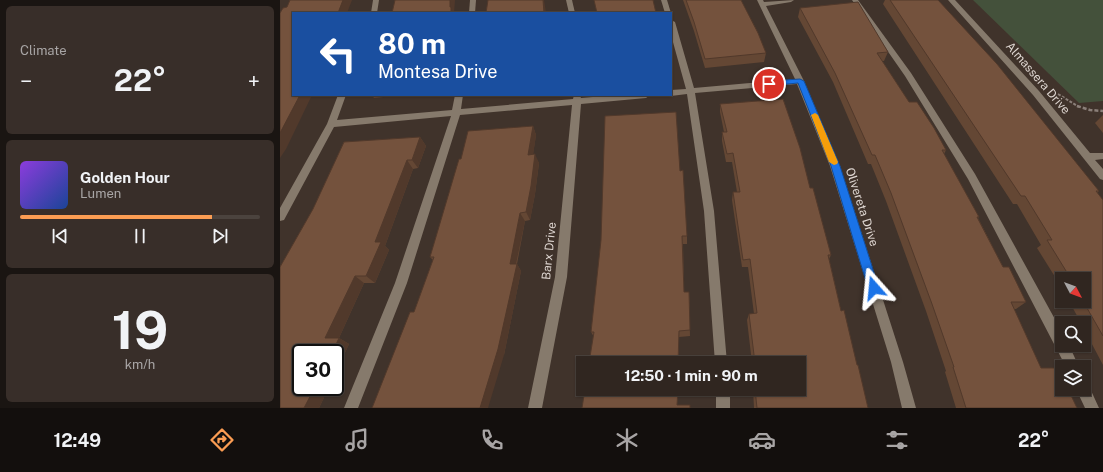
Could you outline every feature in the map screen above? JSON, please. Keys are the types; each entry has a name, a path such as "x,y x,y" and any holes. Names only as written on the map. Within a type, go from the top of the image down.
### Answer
{"street":[{"path":"374,12 376,0"},
{"path":"472,12 473,0"},
{"path":"569,0 572,12"},
{"path":"664,0 668,12"},
{"path":"762,2 791,0"},
{"path":"855,0 908,75 972,177 1055,332"},
{"name":"Almassera Drive","path":"951,0 1036,93 1103,176"},
{"name":"Olivereta Drive","path":"762,2 800,81 835,166 897,362 909,408"},
{"path":"672,25 691,90 709,211 720,356"},
{"path":"672,92 800,81"},
{"path":"280,217 331,124 342,96"},
{"path":"351,408 401,283 456,114 459,96"},
{"path":"331,124 456,114 577,98 623,96"},
{"name":"Barx Drive","path":"535,408 561,277 577,98"},
{"path":"1088,157 1103,156"},
{"path":"723,396 723,408"},
{"path":"1086,396 1092,408"}],"green space":[{"path":"973,0 1103,0 1103,101 1079,103"}],"building":[{"path":"290,0 343,0 338,12 292,12 292,96 299,96 280,133 280,13 283,8 287,7"},
{"path":"395,0 450,0 451,12 392,12"},
{"path":"488,0 543,0 544,12 486,12"},
{"path":"594,0 653,0 656,12 597,12"},
{"path":"686,0 741,0 758,33 766,53 705,59"},
{"path":"890,0 938,0 997,64 1099,191 1096,191 1103,200 1103,336 1087,308 1091,308 1091,272 1067,272 1047,240 1052,240 1025,196 1021,196"},
{"path":"858,2 888,52 877,53 909,102 917,102 934,128 946,150 942,150 979,217 977,217 1003,267 1009,267 1026,302 1011,302 1041,368 1055,368 1055,396 1071,396 1077,408 966,408 954,367 891,193 875,155 872,155 835,73 800,8"},
{"path":"783,99 800,148 810,188 813,188 831,255 828,255 841,311 844,310 868,408 757,408 756,396 806,396 806,356 754,356 749,314 757,313 750,259 743,260 733,192 740,192 733,153 727,154 722,132 727,132 720,104"},
{"path":"676,112 680,171 683,170 687,236 682,236 684,292 689,292 690,330 679,331 678,356 590,356 594,332 591,332 601,240 605,116"},
{"path":"533,126 528,155 535,154 531,186 526,212 520,213 510,264 517,264 498,349 480,408 372,408 410,312 414,312 434,257 430,257 459,159 461,159 468,131"},
{"path":"420,137 412,160 407,160 375,242 381,242 366,276 355,276 325,338 339,338 336,344 292,344 292,396 310,396 304,408 280,408 280,267 313,209 344,142"},
{"path":"584,396 678,396 677,405 690,405 690,408 582,408"}],"slow traffic":[{"path":"815,115 834,162"}],"route":[{"path":"769,84 800,81 835,166 874,288"}]}
